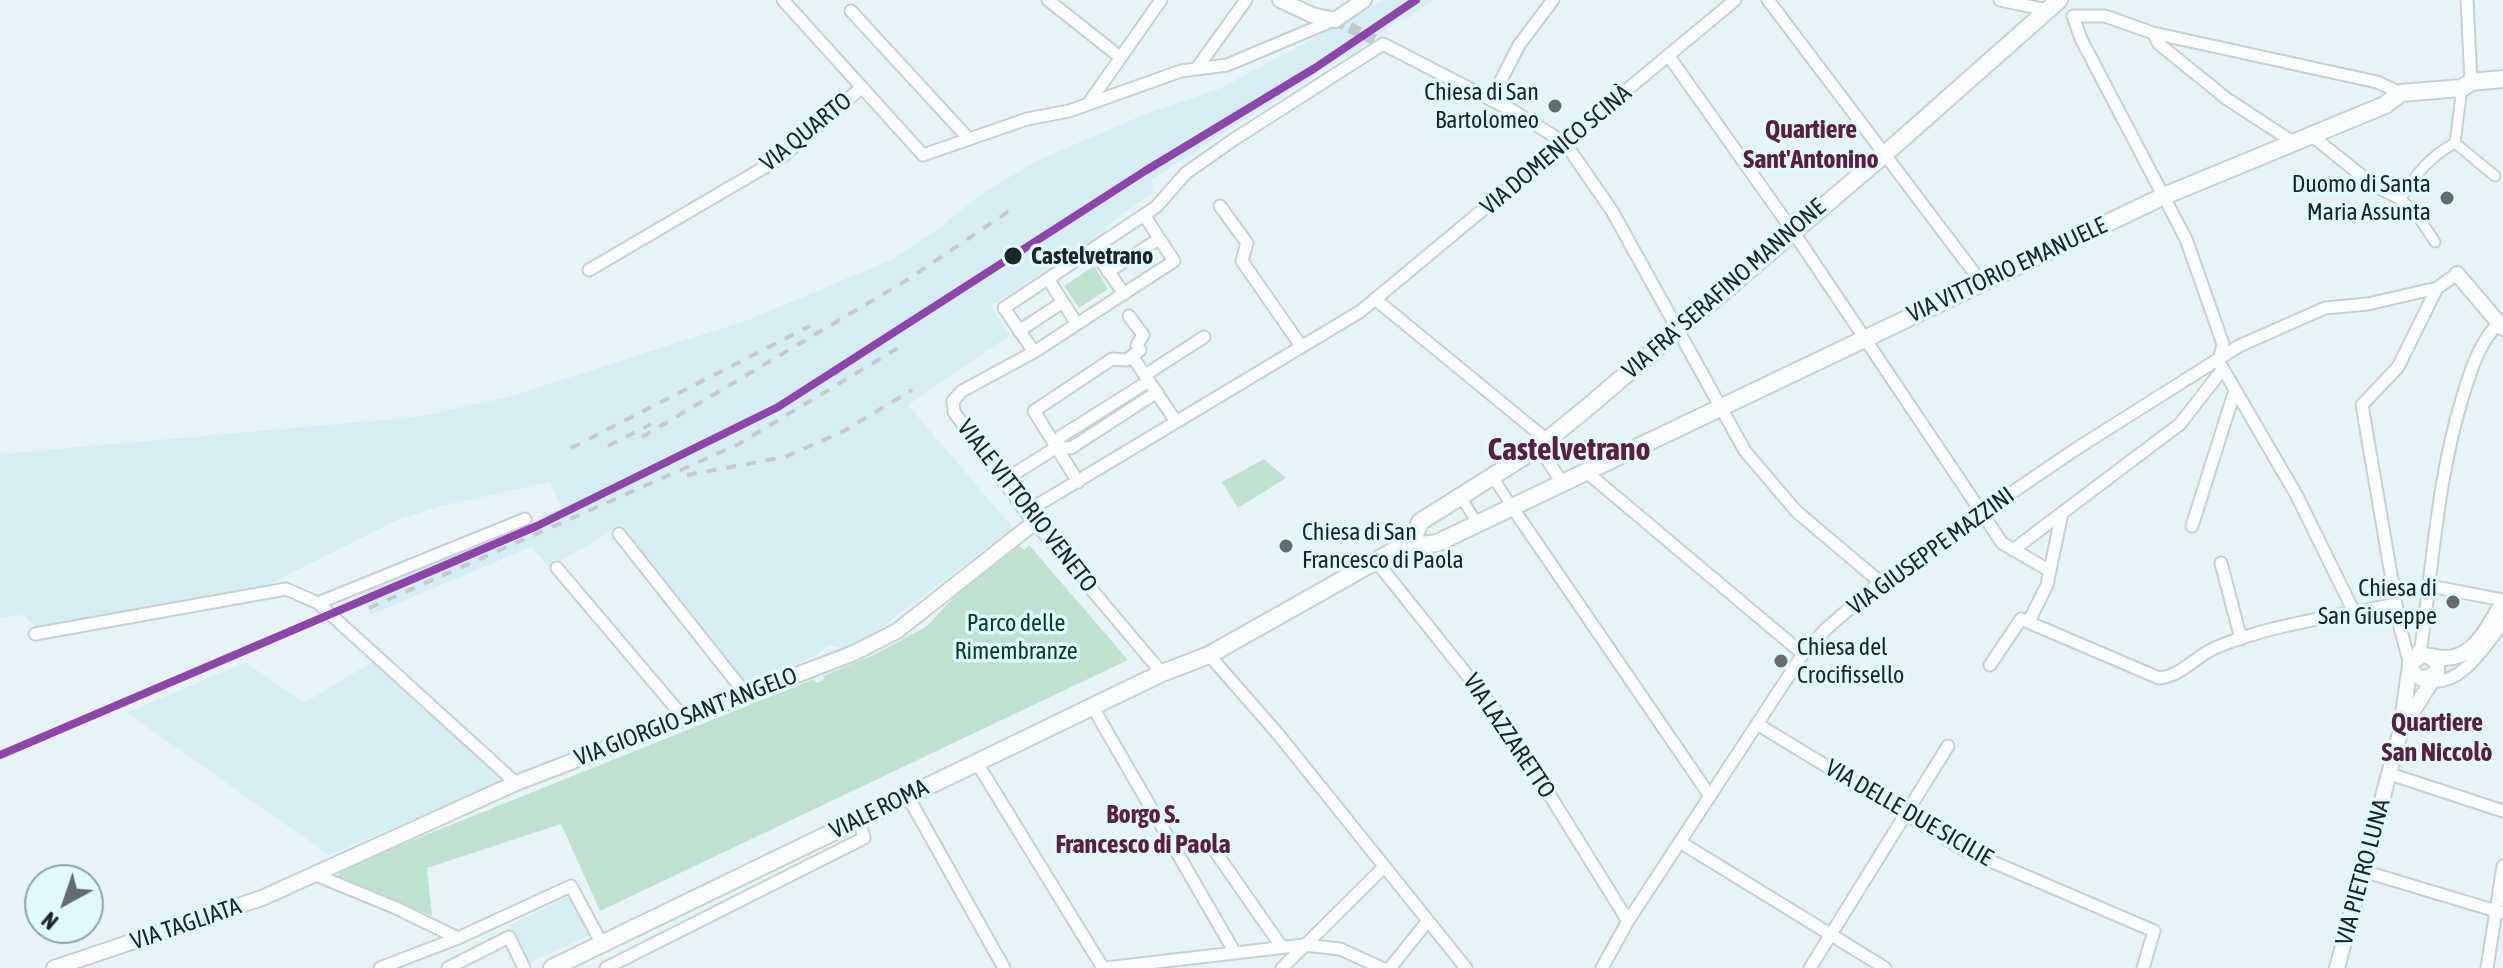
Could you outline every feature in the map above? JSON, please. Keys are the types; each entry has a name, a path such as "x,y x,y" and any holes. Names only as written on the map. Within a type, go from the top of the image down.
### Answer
{"main road":[{"name":"VIA FRA' SERAFINO MANNONE","path":"1413,540 1420,522 1543,444 1589,406 1792,230 1885,154 2051,7"},
{"path":"2401,93 2503,79"},
{"name":"VIA VITTORIO EMANUELE","path":"1413,540 1429,545 2164,196 2385,105 2401,93"},
{"name":"VIALE ROMA","path":"552,968 1092,706 1209,655 1413,540"}],"street":[{"path":"783,0 862,87"},
{"path":"1048,0 1120,57"},
{"path":"1088,104 1161,0"},
{"path":"1197,68 1246,0"},
{"path":"1280,0 1312,15 1335,20 1364,0"},
{"path":"1491,100 1519,45 1553,0"},
{"name":"VIA DOMENICO SCINÀ","path":"1030,517 1078,482 1175,420 1375,299 1735,0"},
{"path":"1768,0 1982,283"},
{"path":"2000,0 2051,7 2073,16 2105,16 2153,33 2377,82 2401,93"},
{"path":"2455,143 2466,85 2467,0"},
{"path":"851,11 968,138"},
{"path":"2013,550 2180,424 2221,366 2223,344 2206,290 2164,196 2081,39 2073,16"},
{"name":"VIA QUARTO","path":"589,270 782,157 862,87 923,155 1027,119 1088,104 1197,68 1227,65 1335,20"},
{"path":"2153,33 2159,44 2227,99 2293,142"},
{"path":"1144,215 1174,261 1029,355 1019,331 1004,308 1156,207 1186,173 1383,44 1491,100 1565,143 1612,211 1745,451 1769,483 1880,582"},
{"path":"1668,55 1866,337 2002,543 2050,571"},
{"path":"2311,135 2372,184 2401,199 2418,216 2435,242"},
{"path":"2401,199 2415,175 2438,152 2455,143"},
{"path":"2455,143 2495,176"},
{"path":"1220,206 1247,243 1242,261 1301,346"},
{"path":"1108,272 1159,239"},
{"path":"1093,249 1124,294"},
{"path":"2503,327 2457,274 2437,288 2398,367 2362,405 2400,627 2423,665 2459,674 2503,623"},
{"path":"1048,279 1077,324"},
{"name":"VIA GIUSEPPE MAZZINI","path":"1602,968 1628,921 1803,654 1826,629 1880,582 2076,449 2221,366 2239,346 2325,308 2368,304 2437,288"},
{"path":"1375,299 1543,444 1561,481"},
{"path":"1019,331 1063,302"},
{"path":"1078,482 1034,411 1112,359 1127,360 1140,350 1137,345 1143,335 1129,316"},
{"path":"2423,665 2437,502 2449,443 2472,367 2485,339 2495,327 2503,327"},
{"path":"1057,447 1060,437 1204,337"},
{"name":"VIALE VITTORIO VENETO","path":"1029,355 989,374 953,401 954,412 1030,517 1162,673"},
{"path":"1132,356 1175,420"},
{"path":"2221,366 2297,496 2354,612"},
{"path":"2192,526 2235,390"},
{"path":"1003,481 1057,447 1071,448 1157,392"},
{"path":"1584,470 1803,654"},
{"path":"1493,477 1710,796"},
{"path":"1461,497 1477,523"},
{"path":"2029,621 2047,585 2062,513"},
{"name":"VIA GIORGIO SANT'ANGELO","path":"316,875 516,783 854,653 897,631 1030,517"},
{"path":"318,603 525,519"},
{"path":"619,534 745,693"},
{"name":"VIA LAZZARETTO","path":"1376,561 1503,720 1628,921"},
{"path":"2221,563 2241,639"},
{"path":"557,568 684,718"},
{"path":"2423,665 2455,659 2470,650 2503,601 2430,586"},
{"path":"35,634 286,589 318,603 516,783"},
{"path":"1990,665 2021,619 2146,673 2173,677 2215,648 2241,639 2396,604"},
{"path":"2400,627 2423,665"},
{"path":"1209,655 1278,734 1466,968"},
{"name":"VIA PIETRO LUNA","path":"2337,968 2401,729 2423,665"},
{"name":"VIA PIETRO LUNA","path":"2401,729 2423,665"},
{"path":"1092,706 1234,951"},
{"name":"VIA DELLE DUE SICILIE","path":"1757,724 1965,850 2154,931 2143,968"},
{"path":"1810,968 1948,746"},
{"path":"977,763 1104,968 1160,964 1234,951 1304,945 1340,949 1382,968"},
{"path":"2390,774 2503,811"},
{"path":"907,795 1004,968"},
{"path":"606,968 864,838 859,819"},
{"path":"1680,842 1885,968"},
{"path":"1210,844 1281,946"},
{"path":"2487,968 2499,912 2503,866"},
{"path":"1282,968 1383,868"},
{"path":"2363,871 2499,912"},
{"path":"316,875 458,938"},
{"name":"VIA TAGLIATA","path":"54,968 262,898 316,875"},
{"path":"380,968 458,938 571,886 602,944"},
{"path":"1390,968 1427,922"},
{"path":"448,968 509,937 524,968"}],"shaded area":[{"path":"1385,0 1433,0 1407,19 1403,17 1347,58 1345,56 1152,179 1153,192 1105,227 1107,231 991,306 1010,335 908,405 1013,528 866,639 841,648 829,645 814,657 743,685 636,544 619,527 549,567 531,547 370,615 360,592 562,508 550,482 441,506 397,520 267,585 37,628 24,615 0,618 0,454 417,417 508,397 748,320 891,260 942,226 980,195 1036,161 1148,113 1221,88"},
{"path":"374,661 503,781 329,855 127,713 245,662 304,703"},
{"path":"569,896 589,935 530,963 510,925"}],"green space":[{"path":"1094,266 1108,289 1079,308 1064,286"},
{"path":"1264,459 1286,478 1238,508 1222,482"},
{"name":"Parco delle Rimembranze","path":"1029,545 1128,660 600,911 561,824 427,868 432,916 338,877 341,869 814,679 816,683 824,680 823,676 876,654 927,626 954,597 1019,546 1024,550"}],"tunnel":[{"path":"1335,20 1383,44"}],"railway":[{"path":"642,437 907,280 1015,207"},
{"path":"571,448 810,326"},
{"path":"834,375 894,332"},
{"path":"369,608 737,445 903,345"},
{"path":"687,475 785,457 844,431 912,390"},
{"path":"608,446 651,424"}],"transit line":[{"path":"0,755 537,526 778,407 1145,171 1315,68 1416,0"}],"place":[{"name":"Chiesa di San Bartolomeo","path":"1555,106"},
{"name":"Duomo di Santa Maria Assunta","path":"2447,198"},
{"name":"Castelvetrano","path":"1013,256"},
{"name":"Chiesa di San Francesco di Paola","path":"1286,546"},
{"name":"Chiesa di San Giuseppe","path":"2453,602"},
{"name":"Chiesa del Crocifissello","path":"1781,661"}],"district":[{"name":"Quartiere Sant'Antonino","path":"1811,145"},
{"name":"Castelvetrano","path":"1569,450"},
{"name":"Quartiere San Niccolò","path":"2437,738"},
{"name":"Borgo S. Francesco di Paola","path":"1143,830"}]}
